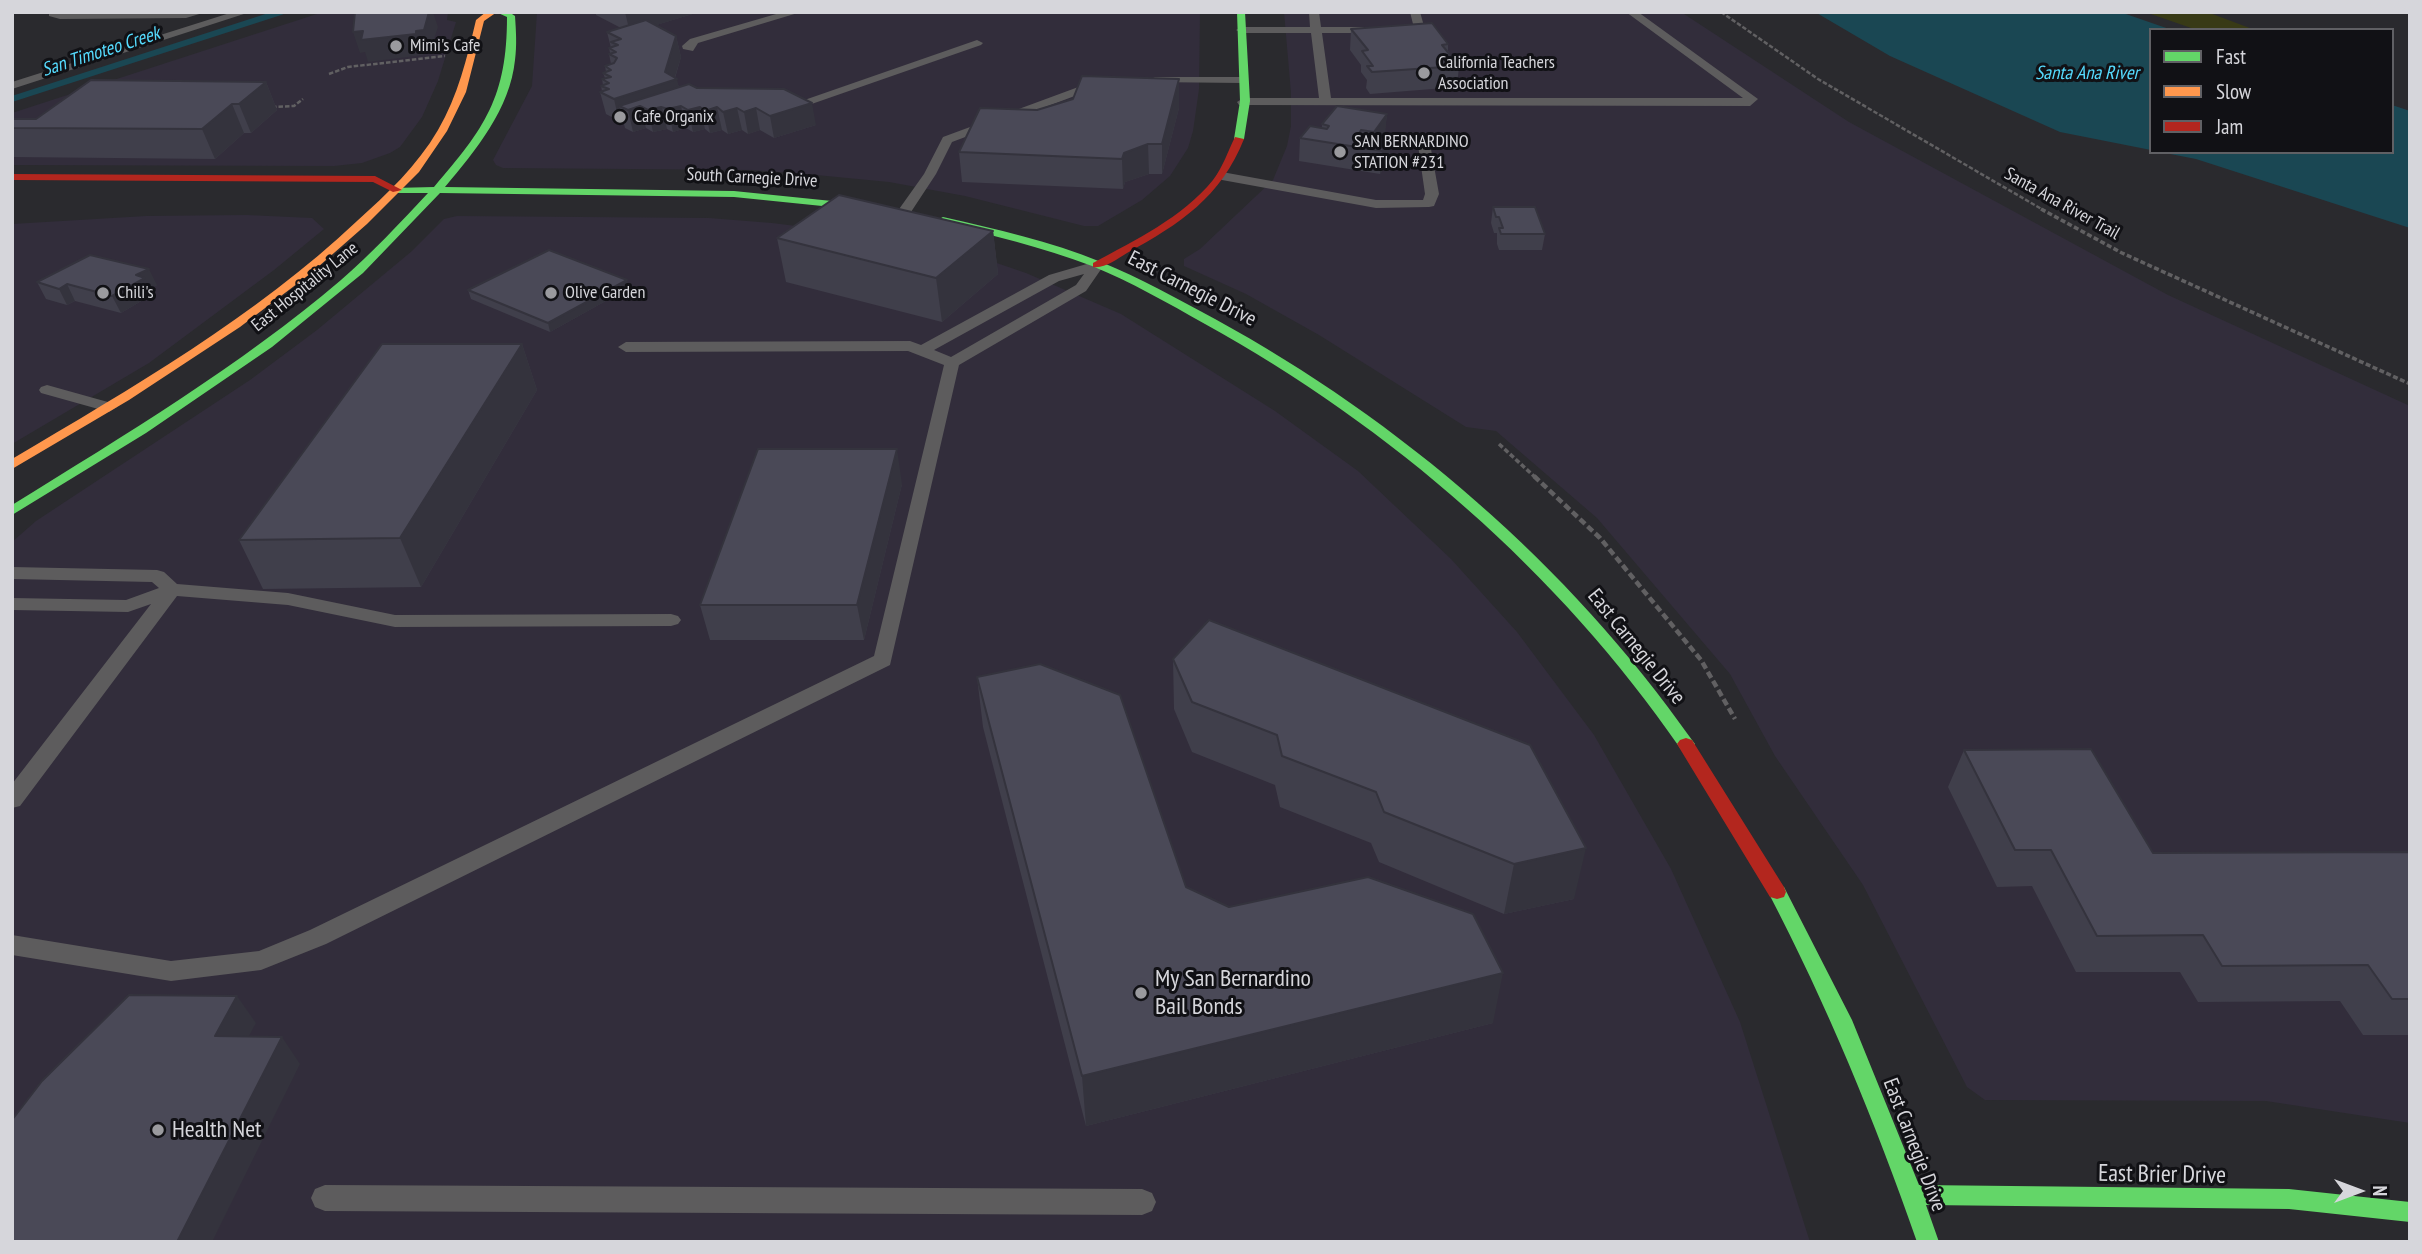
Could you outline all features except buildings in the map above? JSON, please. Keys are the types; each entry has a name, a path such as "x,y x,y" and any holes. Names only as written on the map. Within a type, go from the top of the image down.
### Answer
{"main road":[{"name":"East Hospitality Lane","path":"12,466 109,407 233,325 304,273 397,190 427,159 450,125 472,64 480,20 493,12"},
{"name":"East Hospitality Lane","path":"12,511 157,420 254,353 389,242 464,160 494,112 510,66 511,16 500,12"},
{"path":"1097,265 1163,227 1190,207 1222,176 1235,155 1242,130 1241,12"},
{"path":"12,177 375,180 397,190"},
{"path":"371,195 397,190"},
{"name":"South Carnegie Drive","path":"397,190 734,194 827,202 904,212 1027,241 1097,265"},
{"name":"East Carnegie Drive","path":"1097,265 1218,323 1291,365 1363,413 1502,530 1569,597 1674,725 1753,847 1825,982 1913,1195 1928,1242"},
{"name":"East Brier Drive","path":"1913,1195 2289,1199 2410,1212"}],"lane":[{"path":"55,12 53,15 60,16 186,15 201,12"},
{"path":"12,86 245,12"},
{"path":"689,49 688,46 694,41 796,12"},
{"path":"1314,12 1325,101"},
{"path":"1241,30 1405,30 1419,26 1415,12"},
{"path":"1243,102 1750,102 1752,99 1631,12"},
{"path":"799,104 977,43"},
{"path":"904,212 930,174 947,140 1108,80"},
{"path":"1145,80 1242,80"},
{"path":"1222,176 1376,204 1429,203 1432,194 1423,138"},
{"path":"922,351 1054,278 1097,265"},
{"path":"12,945 171,971 261,960 327,933 883,660 951,363 1081,288 1097,265"},
{"path":"626,347 910,346 951,363"},
{"path":"47,390 109,407"},
{"path":"12,573 157,576 172,590"},
{"path":"12,800 172,590"},
{"path":"12,604 128,606 172,590 288,599 395,621 671,620"},
{"path":"325,1198 1142,1202"}],"path":[{"name":"Santa Ana River Trail","path":"1721,12 1818,79 1969,169 2122,253 2410,384"},
{"path":"329,74 348,67 449,55"},
{"path":"265,107 291,107 303,99"},
{"path":"1499,444 1600,538 1701,660 1735,719"}],"shaded area":[{"path":"323,12 448,12 447,20 456,22 438,81 422,117 400,147 390,153 362,163 334,166 12,165 12,113"},
{"path":"537,12 1200,12 1199,89 1193,131 1188,148 1170,176 1142,200 1098,226 1084,226 965,196 889,182 753,170 503,168 493,160 532,86"},
{"path":"1284,12 1681,12 1849,122 2168,295 2410,406 2410,1123 2266,1101 1985,1100 1967,1087 1863,885 1775,756 1730,674 1597,518 1496,431 1466,427 1319,335 1246,294 1184,266 1184,259 1200,249 1273,180 1287,146 1291,126 1291,93"},
{"path":"247,215 312,218 324,229 274,270 149,363 12,444 12,224 146,216"},
{"path":"457,216 709,218 772,223 901,239 988,260 1026,273 1121,314 1275,411 1358,471 1451,559 1517,632 1594,735 1671,869 1740,1022 1810,1242 12,1242 12,542 36,521 250,380 317,330 412,251 444,219"}],"green space":[{"path":"2145,12 2207,12 2250,28 2191,28"}],"water":[{"name":"Santa Ana River","path":"1815,12 2120,12 2166,28 2149,28 2149,150 2060,132 1890,56"},
{"path":"2394,106 2410,111 2410,228 2196,159 2170,154 2394,154"}],"waterway":[{"name":"San Timoteo Creek","path":"12,99 281,12"}],"traffic: fast":[{"path":"397,190 437,190 472,148 492,117 506,83 511,53 511,16 500,12"},
{"path":"1239,139 1245,101 1241,12"},
{"path":"12,511 184,403 268,345 359,270 437,190 734,194 881,209"},
{"path":"943,220 1040,244 1120,275 1250,343 1360,416 1413,456 1512,543 1603,640 1686,744"},
{"path":"1777,892 1821,976 1861,1063 1928,1242"},
{"path":"1913,1195 2289,1199 2410,1212"}],"traffic: slow":[{"path":"397,190 430,150 453,112 475,47 480,20 493,12"},
{"path":"12,465 235,325 318,262 397,190"}],"traffic: jam":[{"path":"1097,265 1182,215 1217,182 1230,162 1239,139"},
{"path":"12,177 375,179 397,190"},
{"path":"1686,744 1777,892"}],"place":[{"name":"Mimi's Cafe","path":"396,46"},
{"name":"California Teachers Association","path":"1424,73"},
{"name":"Cafe Organix","path":"620,117"},
{"name":"SAN BERNARDINO STATION #231","path":"1340,152"},
{"name":"Chili's","path":"103,293"},
{"name":"Olive Garden","path":"551,293"},
{"name":"My San Bernardino Bail Bonds","path":"1141,993"},
{"name":"Health Net","path":"158,1130"}]}
